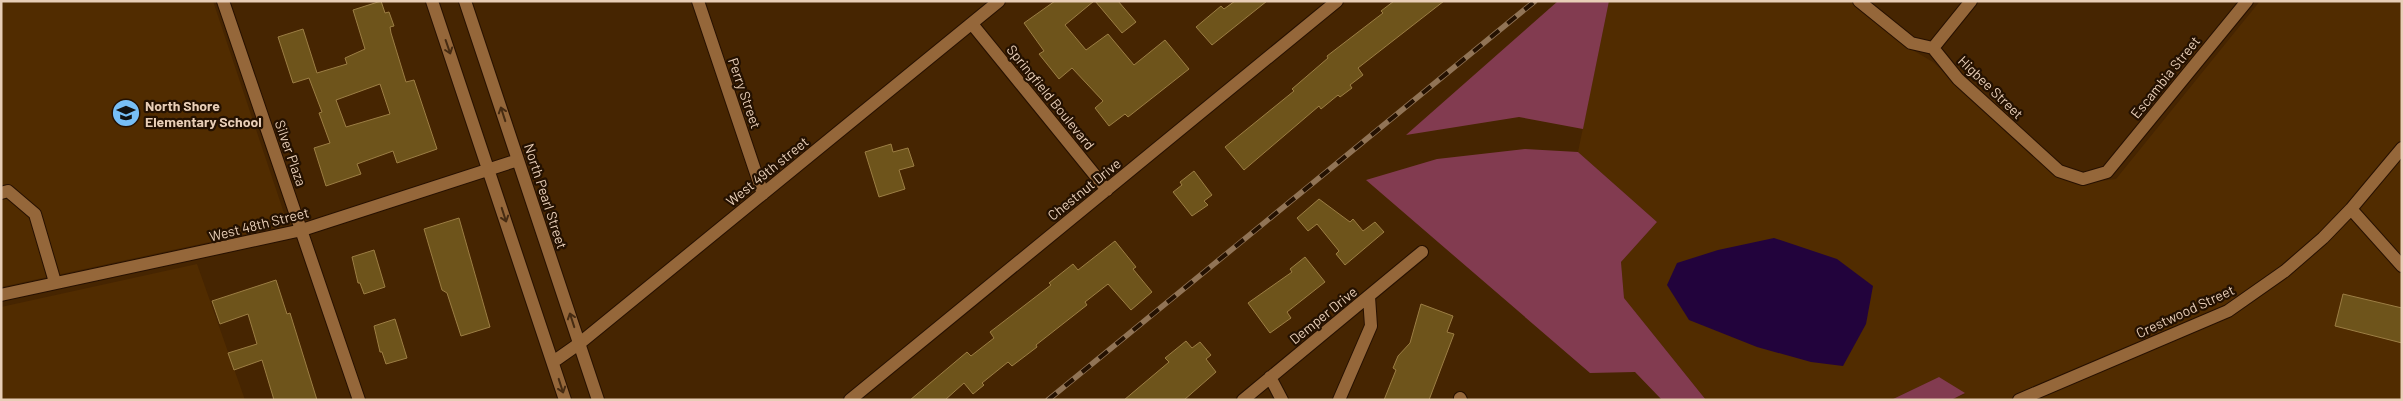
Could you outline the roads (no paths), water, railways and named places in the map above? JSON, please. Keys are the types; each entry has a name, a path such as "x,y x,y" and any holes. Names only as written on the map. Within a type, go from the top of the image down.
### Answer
{"street":[{"name":"Silver Plaza","path":"224,1 359,400"},
{"path":"432,1 565,400"},
{"name":"North Pearl Street","path":"465,1 598,400"},
{"name":"Perry Street","path":"698,1 763,194"},
{"name":"West 49th street","path":"553,362 580,343 1000,1"},
{"name":"Chestnut Drive","path":"850,400 1337,1"},
{"path":"1859,1 1911,43 1933,48 1971,1"},
{"name":"Escambia Street","path":"2107,172 2247,1"},
{"name":"Springfield Boulevard","path":"972,24 1107,190"},
{"name":"Higbee Street","path":"1933,48 1958,79 2059,171 2083,179 2107,172"},
{"name":"Crestwood Street","path":"2019,400 2228,311 2285,271 2323,238 2351,210 2402,148"},
{"name":"West 48th Street","path":"1,295 54,282 259,241 302,230 518,160"},
{"path":"1,193 8,192 35,214 54,282"},
{"path":"2351,210 2402,266"},
{"name":"Demper Drive","path":"1243,400 1422,252"},
{"path":"1339,400 1371,326 1369,297"},
{"path":"1270,377 1282,400"}],"railway":[{"path":"1048,400 1535,1"}],"place":[{"name":"North Shore Elementary School","path":"126,113"}]}
